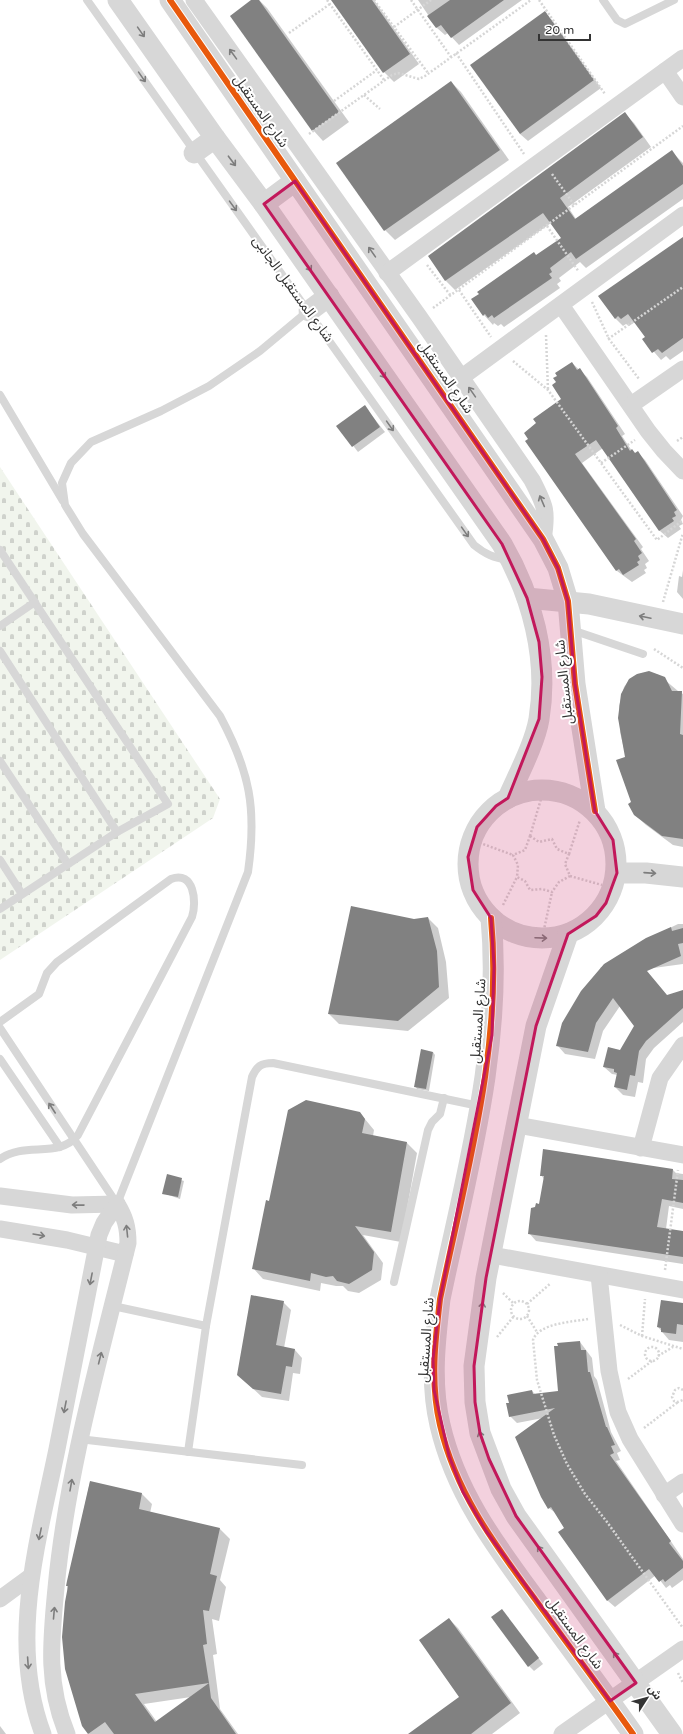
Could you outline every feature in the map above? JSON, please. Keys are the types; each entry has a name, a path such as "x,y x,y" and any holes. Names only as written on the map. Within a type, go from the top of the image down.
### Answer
{"street":[{"name":"شارع المستقبل","path":"118,0 329,296 502,544 512,561 527,598 539,642 542,677 539,720 528,751 508,798"},
{"name":"شارع المستقبل","path":"170,0 544,539 558,568 568,600 575,684 590,807"},
{"path":"194,0 462,377 532,480 545,505 546,519 544,539"},
{"path":"387,273 683,58"},
{"path":"665,71 683,97"},
{"path":"194,153 215,138"},
{"path":"264,204 295,181"},
{"path":"462,377 683,216"},
{"path":"309,311 329,296"},
{"path":"561,305 648,431 683,471"},
{"path":"631,405 683,369"},
{"path":"527,598 568,600 683,624"},
{"path":"544,789 573,796 590,807 606,824 613,840 617,856 615,881 606,903 596,916 583,927 568,934 542,939 525,937 509,931 493,920 480,905 473,890 468,874 468,857 477,827 486,815 508,798 526,791 544,789"},
{"path":"615,881 646,873 683,877"},
{"name":"شارع المستقبل","path":"493,920 494,966 492,1035 480,1106 440,1299 433,1359 434,1390 448,1456 464,1492 486,1531 633,1734"},
{"name":"شارع المستقبل","path":"568,934 536,1026 492,1254 486,1278 474,1366 475,1402 480,1432 489,1459 501,1489 516,1516 672,1734"},
{"path":"641,1148 660,1078 683,1045"},
{"path":"517,1125 681,1155"},
{"path":"0,1196 72,1204 117,1204"},
{"path":"43,1734 35,1710 28,1668 27,1646 30,1577 97,1248 104,1223 117,1204"},
{"path":"67,1734 54,1693 50,1652 60,1542 79,1439 125,1254 128,1230 124,1215 117,1204"},
{"path":"0,1228 67,1240 125,1254"},
{"path":"492,1254 683,1290"},
{"path":"599,1275 612,1391 618,1412 630,1439 683,1524"},
{"path":"664,1494 683,1482"},
{"path":"0,1599 30,1577"},
{"path":"562,1734 683,1649"}],"lane":[{"name":"شارع المستقبل الجانبى","path":"86,0 194,153 309,311 474,545 490,556 512,561"},
{"path":"603,0 617,20 624,24 674,0"},
{"path":"66,505 62,483 71,463 91,442 161,411 208,386 260,351 309,311"},
{"path":"0,395 83,534 220,716 236,745 246,775 252,807 253,840 248,872 117,1204"},
{"path":"0,550 168,804 117,832 0,909"},
{"path":"0,626 35,602"},
{"path":"571,630 643,654"},
{"path":"0,651 117,832"},
{"path":"0,761 68,864"},
{"path":"0,860 22,894"},
{"path":"0,1022 39,994 47,973 57,962 171,879 176,877 186,880 194,891 195,900 192,917 73,1140 60,1147 21,1149 0,1159"},
{"path":"0,1028 73,1140 117,1204"},
{"path":"0,1059 60,1147"},
{"path":"188,1452 206,1326 252,1077 256,1068 264,1063 273,1063 480,1106"},
{"path":"394,1282 428,1130 432,1122 440,1114 444,1098"},
{"path":"113,1306 206,1326"},
{"path":"79,1439 302,1465"}],"path":[{"path":"327,0 384,80"},
{"path":"374,0 428,73"},
{"path":"411,0 451,57"},
{"path":"394,27 431,0"},
{"path":"296,143 384,80 398,73 419,79 531,0"},
{"path":"539,0 615,107"},
{"path":"289,33 330,4"},
{"path":"456,53 537,163 575,206"},
{"path":"334,101 377,70"},
{"path":"364,95 380,109"},
{"path":"420,318 683,126"},
{"path":"547,226 587,286 609,339 649,393"},
{"path":"416,251 451,296"},
{"path":"588,343 609,339 683,287"},
{"path":"459,290 500,349 548,390 657,540 683,520"},
{"path":"546,315 548,390"},
{"path":"601,463 648,431"},
{"path":"658,620 683,533"},
{"path":"472,840 513,855 525,850 544,789"},
{"path":"570,876 565,864 590,807"},
{"path":"530,836 539,842 552,838 557,849 569,854"},
{"path":"493,920 517,877 518,865 513,855"},
{"path":"542,939 552,892 559,882 570,876 615,881"},
{"path":"517,877 525,881 530,890 542,889 552,892"},
{"path":"642,1336 655,1285 681,1155"},
{"path":"527,1304 568,1268"},
{"path":"518,1301 527,1304 529,1312 526,1316 518,1318 514,1316 512,1308 518,1301"},
{"path":"526,1316 537,1332"},
{"path":"683,1349 642,1336 603,1316 543,1328 537,1332 534,1340 537,1380 554,1435 567,1464 585,1494 607,1522 683,1628"},
{"path":"612,1391 658,1356 673,1347"},
{"path":"652,1361 645,1357 648,1349 656,1349 658,1356"},
{"path":"678,1402 674,1401 672,1393 679,1388 683,1390"},
{"path":"630,1439 678,1402 683,1400"}],"highlighted area":[{"path":"295,181 543,539 558,568 568,601 575,684 595,811 613,840 617,873 606,903 596,916 568,934 536,1026 486,1278 474,1366 475,1402 480,1433 489,1459 516,1516 636,1683 610,1701 486,1531 463,1492 449,1456 434,1390 433,1359 440,1299 492,1035 494,966 491,918 473,890 468,857 477,827 496,806 508,798 539,719 542,677 539,642 527,598 502,544 264,204"}],"green space":[{"path":"0,467 220,799 213,818 0,960"}],"building":[{"path":"251,0 259,0 339,112 312,131 230,16"},
{"path":"331,0 372,0 410,54 383,73"},
{"path":"450,0 504,0 451,38 441,25 436,28 427,16"},
{"path":"545,11 594,80 520,134 470,65"},
{"path":"451,81 500,150 384,231 336,163"},
{"path":"625,112 643,137 560,198 575,219 672,150 683,166 683,184 576,259 571,252 550,268 552,272 549,274 552,278 494,318 492,315 488,318 485,314 483,316 471,299 479,294 477,292 534,252 536,255 561,238 543,213 445,281 428,256"},
{"path":"683,237 683,338 662,353 658,349 652,353 642,339 645,337 628,314 621,319 618,316 615,319 598,296"},
{"path":"572,362 577,370 580,368 618,426 616,428 630,451 632,449 635,453 638,451 677,510 674,512 676,516 672,518 674,521 659,531 596,440 575,454 636,539 634,541 642,553 638,556 640,560 637,562 639,565 623,575 619,569 616,571 525,441 528,439 524,433 536,423 533,419 561,399 552,385 556,382 553,378 557,376 555,373"},
{"path":"365,405 380,427 352,447 336,426"},
{"path":"649,671 665,677 672,691 682,691 680,734 683,735 683,839 662,836 634,815 628,804 631,802 616,760 625,757 618,718 621,694 629,679 637,674"},
{"path":"351,906 414,919 428,917 437,951 439,987 398,1021 328,1014"},
{"path":"671,927 672,931 683,928 683,943 678,944 681,956 647,971 667,995 683,990 683,1008 646,1041 639,1051 635,1076 630,1075 627,1090 614,1087 617,1073 614,1072 614,1069 603,1067 608,1047 620,1050 634,1026 613,998 596,1023 588,1052 556,1046 562,1023 581,991 604,964 646,938"},
{"path":"421,1049 433,1052 426,1089 414,1087"},
{"path":"306,1100 360,1112 365,1119 362,1133 407,1142 391,1232 355,1226 374,1252 372,1270 349,1284 337,1281 333,1276 326,1277 311,1273 310,1281 252,1269 266,1200 269,1201 288,1110"},
{"path":"543,1149 673,1169 672,1179 683,1180 683,1203 662,1199 657,1227 683,1231 683,1257 528,1234 531,1208 535,1207 536,1203 539,1204 544,1176 540,1176"},
{"path":"167,1174 182,1178 178,1197 162,1194"},
{"path":"251,1295 284,1301 276,1345 295,1349 292,1367 286,1366 281,1394 253,1389 237,1375"},
{"path":"661,1300 683,1303 683,1325 677,1324 676,1334 661,1332 661,1328 657,1327"},
{"path":"580,1341 581,1350 586,1350 588,1372 590,1372 606,1427 615,1445 611,1446 614,1453 610,1455 671,1541 669,1543 683,1561 683,1568 665,1582 663,1579 659,1582 649,1569 607,1601 558,1532 564,1528 551,1507 548,1509 541,1497 515,1437 555,1408 509,1417 506,1403 509,1403 507,1395 532,1390 533,1394 558,1391 554,1346 558,1346 557,1343"},
{"path":"90,1481 142,1493 139,1509 220,1528 210,1574 217,1576 209,1611 203,1610 207,1644 203,1645 209,1683 211,1698 236,1734 114,1734 105,1722 88,1734 82,1726 65,1669 62,1637 68,1586 66,1586","holes":["209,1683 155,1722 135,1694"]},
{"path":"502,1609 539,1658 528,1667 491,1617"},
{"path":"449,1618 511,1703 471,1734 408,1734 459,1697 419,1640"}],"cycle path":[{"path":"170,0 543,539 558,568 568,601 575,684 595,811"},
{"path":"491,918 493,966 492,1014 487,1062 471,1158 440,1299 434,1362 437,1409 447,1450 456,1474 479,1518 507,1560 633,1734"}]}
